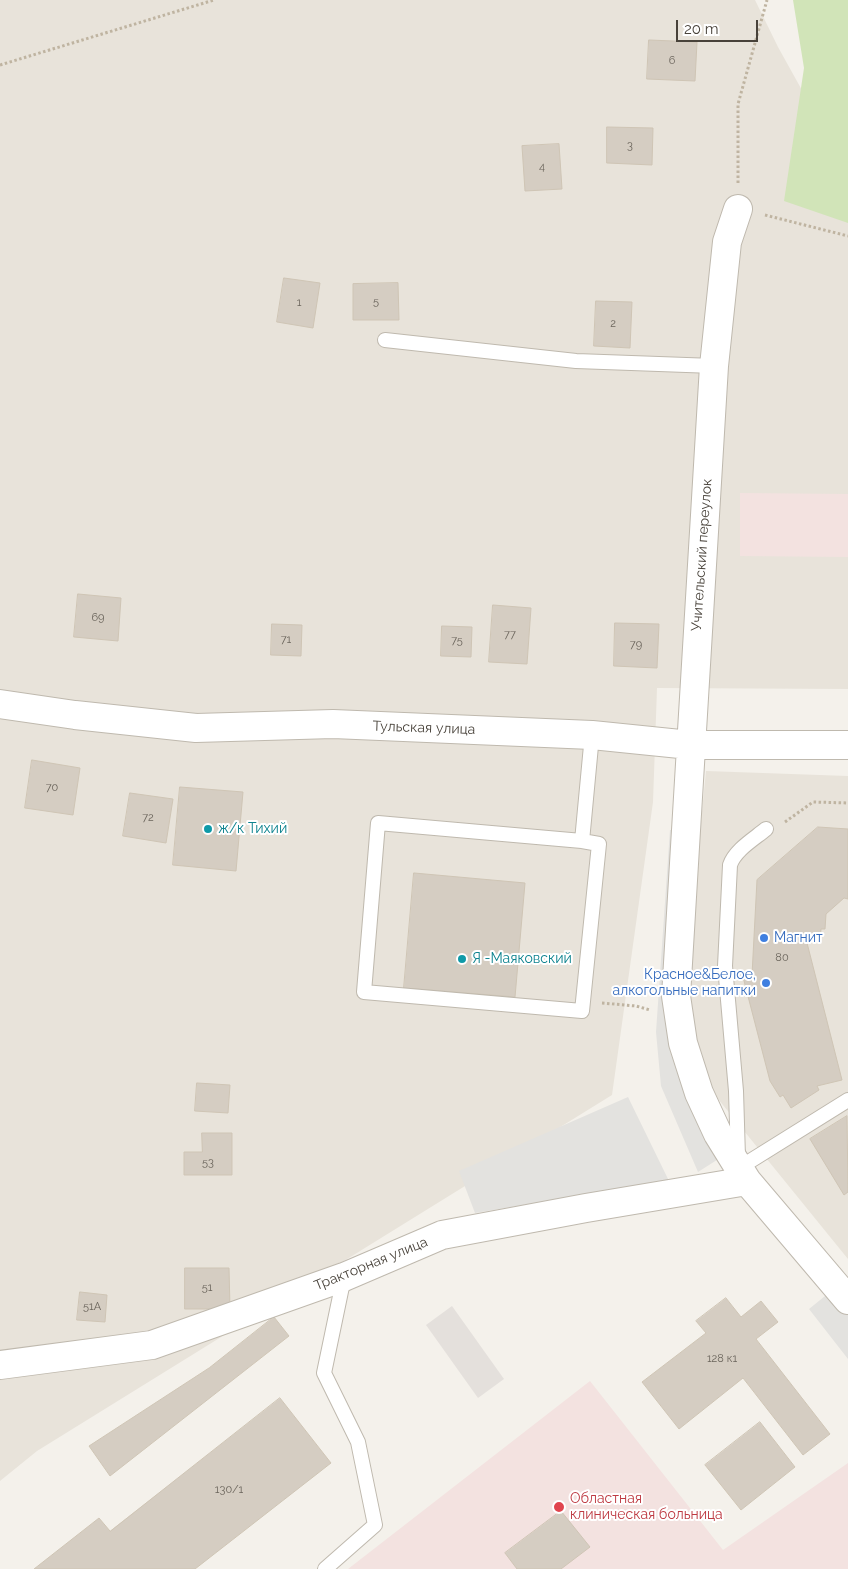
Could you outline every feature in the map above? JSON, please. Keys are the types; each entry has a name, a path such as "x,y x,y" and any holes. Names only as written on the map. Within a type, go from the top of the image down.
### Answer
{"street":[{"name":"Учительский переулок","path":"738,209 727,242 714,366 676,996 683,1042 699,1093 718,1134 743,1175 846,1292"},
{"name":"Тульская улица","path":"0,704 75,715 196,728 333,724 592,735 690,745 848,745"},
{"name":"Тракторная улица","path":"0,1365 152,1345 344,1277 442,1235 586,1208 743,1175"}],"lane":[{"path":"385,340 576,361 714,366"},
{"path":"582,841 592,735"},
{"path":"378,823 582,841 599,844 582,1011 364,992 378,823"},
{"path":"743,1175 725,966 730,865 732,859 766,829"},
{"path":"743,1175 848,1100"},
{"path":"325,1569 375,1525 358,1442 324,1373 344,1277"}],"path":[{"path":"0,65 214,0"},
{"path":"767,0 738,104 738,209 848,236"},
{"path":"766,829 780,826 813,802 848,803"},
{"path":"605,1003 636,1006"}],"shaded area":[{"path":"0,0 755,0 778,47 848,173 848,689 657,688 653,802 612,1095 37,1451 0,1481"},
{"path":"740,493 848,494 848,557 740,556"},
{"path":"706,771 848,776 848,1259 710,1089 692,1026 685,982"},
{"path":"670,830 692,831 679,1020 720,1158 698,1172 661,1086 656,1032"},
{"path":"628,1097 669,1181 475,1213 459,1171"},
{"path":"830,1292 848,1314 848,1359 809,1309"},
{"path":"452,1306 504,1379 478,1398 426,1325"},
{"name":"Областная клиническая больница","path":"590,1381 723,1550 848,1463 848,1569 348,1569"}],"green space":[{"path":"793,0 848,0 848,223 784,201 804,68"}],"building":[{"path":"649,40 697,42 695,81 647,79"},
{"path":"607,127 653,128 652,165 607,163"},
{"path":"559,144 562,189 525,191 522,146"},
{"path":"284,278 320,283 313,328 277,322"},
{"path":"398,283 399,320 353,320 353,284"},
{"path":"596,301 632,302 630,348 594,346"},
{"path":"78,594 121,598 118,641 74,637"},
{"path":"493,605 531,608 527,664 489,662"},
{"path":"615,623 659,624 657,668 614,666"},
{"path":"272,624 302,625 301,656 271,655"},
{"path":"442,626 472,627 471,657 441,656"},
{"path":"32,760 80,768 73,815 25,808"},
{"name":"ж/к Тихий","path":"180,787 243,792 236,871 173,865"},
{"path":"130,793 173,799 166,843 123,836"},
{"path":"818,827 848,829 848,899 844,898 826,914 825,929 821,929 820,940 806,939 842,1080 817,1086 819,1090 791,1108 783,1095 780,1097 770,1081 743,977 752,975 757,880"},
{"name":"Я -Маяковский","path":"414,873 525,883 515,997 404,988"},
{"path":"197,1083 230,1085 228,1113 195,1111"},
{"path":"847,1116 848,1192 844,1195 810,1139"},
{"path":"202,1133 232,1133 232,1175 184,1175 184,1152 202,1152"},
{"path":"185,1268 229,1268 230,1309 185,1309"},
{"path":"80,1292 107,1295 105,1322 77,1320"},
{"path":"726,1298 741,1317 761,1301 778,1322 756,1339 830,1434 803,1455 743,1378 679,1429 642,1382 706,1333 696,1321"},
{"path":"274,1317 289,1336 110,1476 89,1446 209,1368"},
{"path":"280,1398 331,1463 195,1569 34,1569 99,1518 110,1531"},
{"path":"760,1422 795,1467 741,1510 705,1465"},
{"path":"561,1511 590,1547 561,1569 517,1569 505,1553"}],"place":[{"name":"ж/к Тихий","path":"208,829"},
{"name":"Магнит","path":"764,938"},
{"name":"Я -Маяковский","path":"462,959"},
{"name":"Красное&Белое, алкогольные напитки","path":"766,983"},
{"name":"Областная клиническая больница","path":"559,1507"}]}
